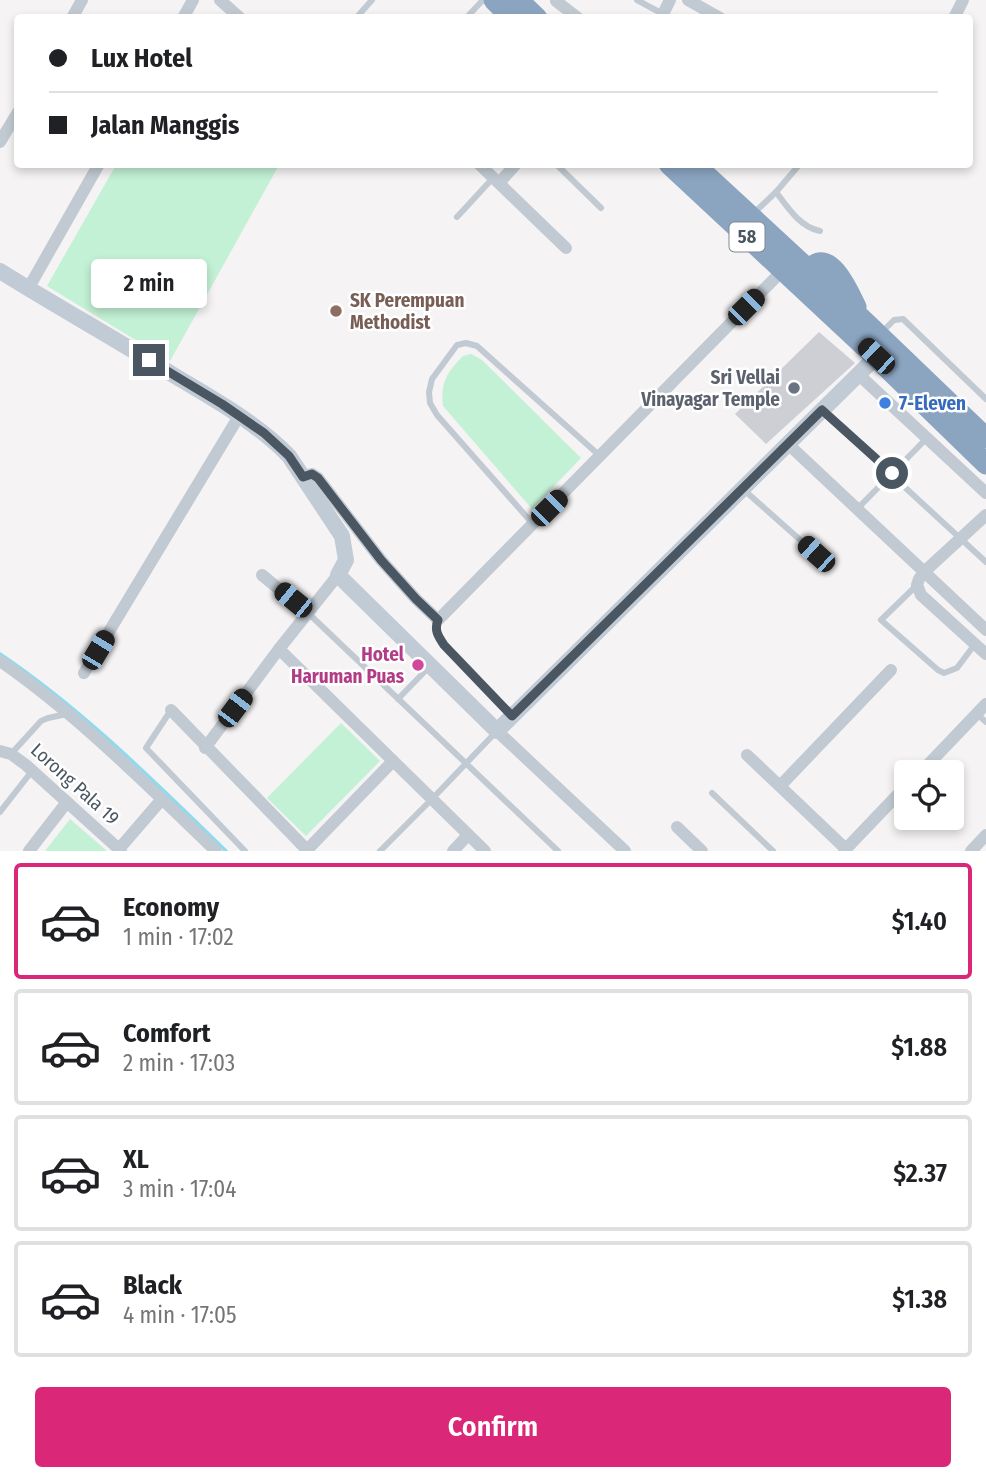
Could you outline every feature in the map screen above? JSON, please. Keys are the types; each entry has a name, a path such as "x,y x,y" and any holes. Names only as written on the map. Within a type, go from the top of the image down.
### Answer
{"highway":[{"path":"494,0 508,14"},
{"path":"518,0 533,14"},
{"name":"58","path":"673,168 825,309 873,338 962,416 983,453"},
{"name":"58","path":"698,168 809,271"},
{"path":"825,309 808,279 809,271 818,263 831,267 839,276 873,338"},
{"name":"58","path":"873,338 983,453"}],"street":[{"path":"220,0 236,14"},
{"path":"688,0 713,14"},
{"path":"555,1 573,14"},
{"path":"0,142 14,119"},
{"path":"28,289 97,168"},
{"path":"483,168 566,248"},
{"path":"496,181 511,168"},
{"path":"303,477 312,474 318,478 381,560 438,620 783,270"},
{"path":"0,271 160,366 239,416 278,445 289,456 342,536 346,560 338,575 205,748"},
{"path":"497,730 858,374 873,338"},
{"path":"858,374 986,493"},
{"path":"84,673 239,416"},
{"path":"788,444 986,630"},
{"path":"986,515 924,572 917,585 921,595 986,654"},
{"path":"262,575 308,613"},
{"path":"338,575 625,851"},
{"path":"279,649 485,851"},
{"path":"0,662 69,713 216,851"},
{"path":"780,786 891,670"},
{"path":"171,710 307,851 393,761"},
{"path":"934,760 983,713"},
{"name":"Lorong Pala 19","path":"6,753 32,771 120,850"},
{"path":"747,755 845,850 894,799"},
{"path":"120,850 162,799"},
{"path":"29,851 67,802"},
{"path":"677,827 702,851"},
{"path":"453,851 468,835"},
{"path":"971,851 986,835"}],"lane":[{"path":"360,14 372,0"},
{"path":"470,14 483,0"},
{"path":"637,0 659,14"},
{"path":"560,168 601,208"},
{"path":"750,217 797,168"},
{"path":"457,217 496,181"},
{"path":"776,192 801,221 811,229 820,231"},
{"path":"873,338 894,320 903,319 986,399"},
{"path":"533,524 437,415 430,403 432,379 457,345 466,343 477,346 600,456"},
{"path":"822,410 986,562"},
{"path":"857,509 927,438"},
{"path":"742,489 816,554"},
{"path":"917,585 881,620 944,673 957,668 975,644"},
{"path":"308,613 558,851"},
{"path":"438,620 435,627 437,636 512,716"},
{"path":"398,699 431,666"},
{"path":"171,710 146,748 245,851"},
{"path":"6,753 41,721 69,713"},
{"path":"380,851 497,730"},
{"path":"0,812 32,771"},
{"path":"712,793 773,851"}],"green space":[{"path":"114,168 277,168 170,361 47,286"},
{"path":"471,354 482,360 581,458 532,509 443,406 444,384 449,373 463,356"},
{"path":"341,723 380,761 306,836 267,798"},
{"path":"70,819 107,851 45,851"}],"building":[{"name":"Sri Vellai Vinayagar Temple","path":"819,332 855,363 766,444 735,414"}],"waterway":[{"path":"0,654 89,722 226,851"}],"place":[{"name":"SK Perempuan Methodist","path":"336,311"},
{"name":"Sri Vellai Vinayagar Temple","path":"794,388"},
{"name":"7-Eleven","path":"885,403"},
{"name":"Hotel Haruman Puas","path":"418,665"}],"route":[{"path":"149,360 264,433 289,456 303,477 312,474 318,478 381,560 438,620 435,627 437,636 444,645 512,716 822,410 892,473"}]}
